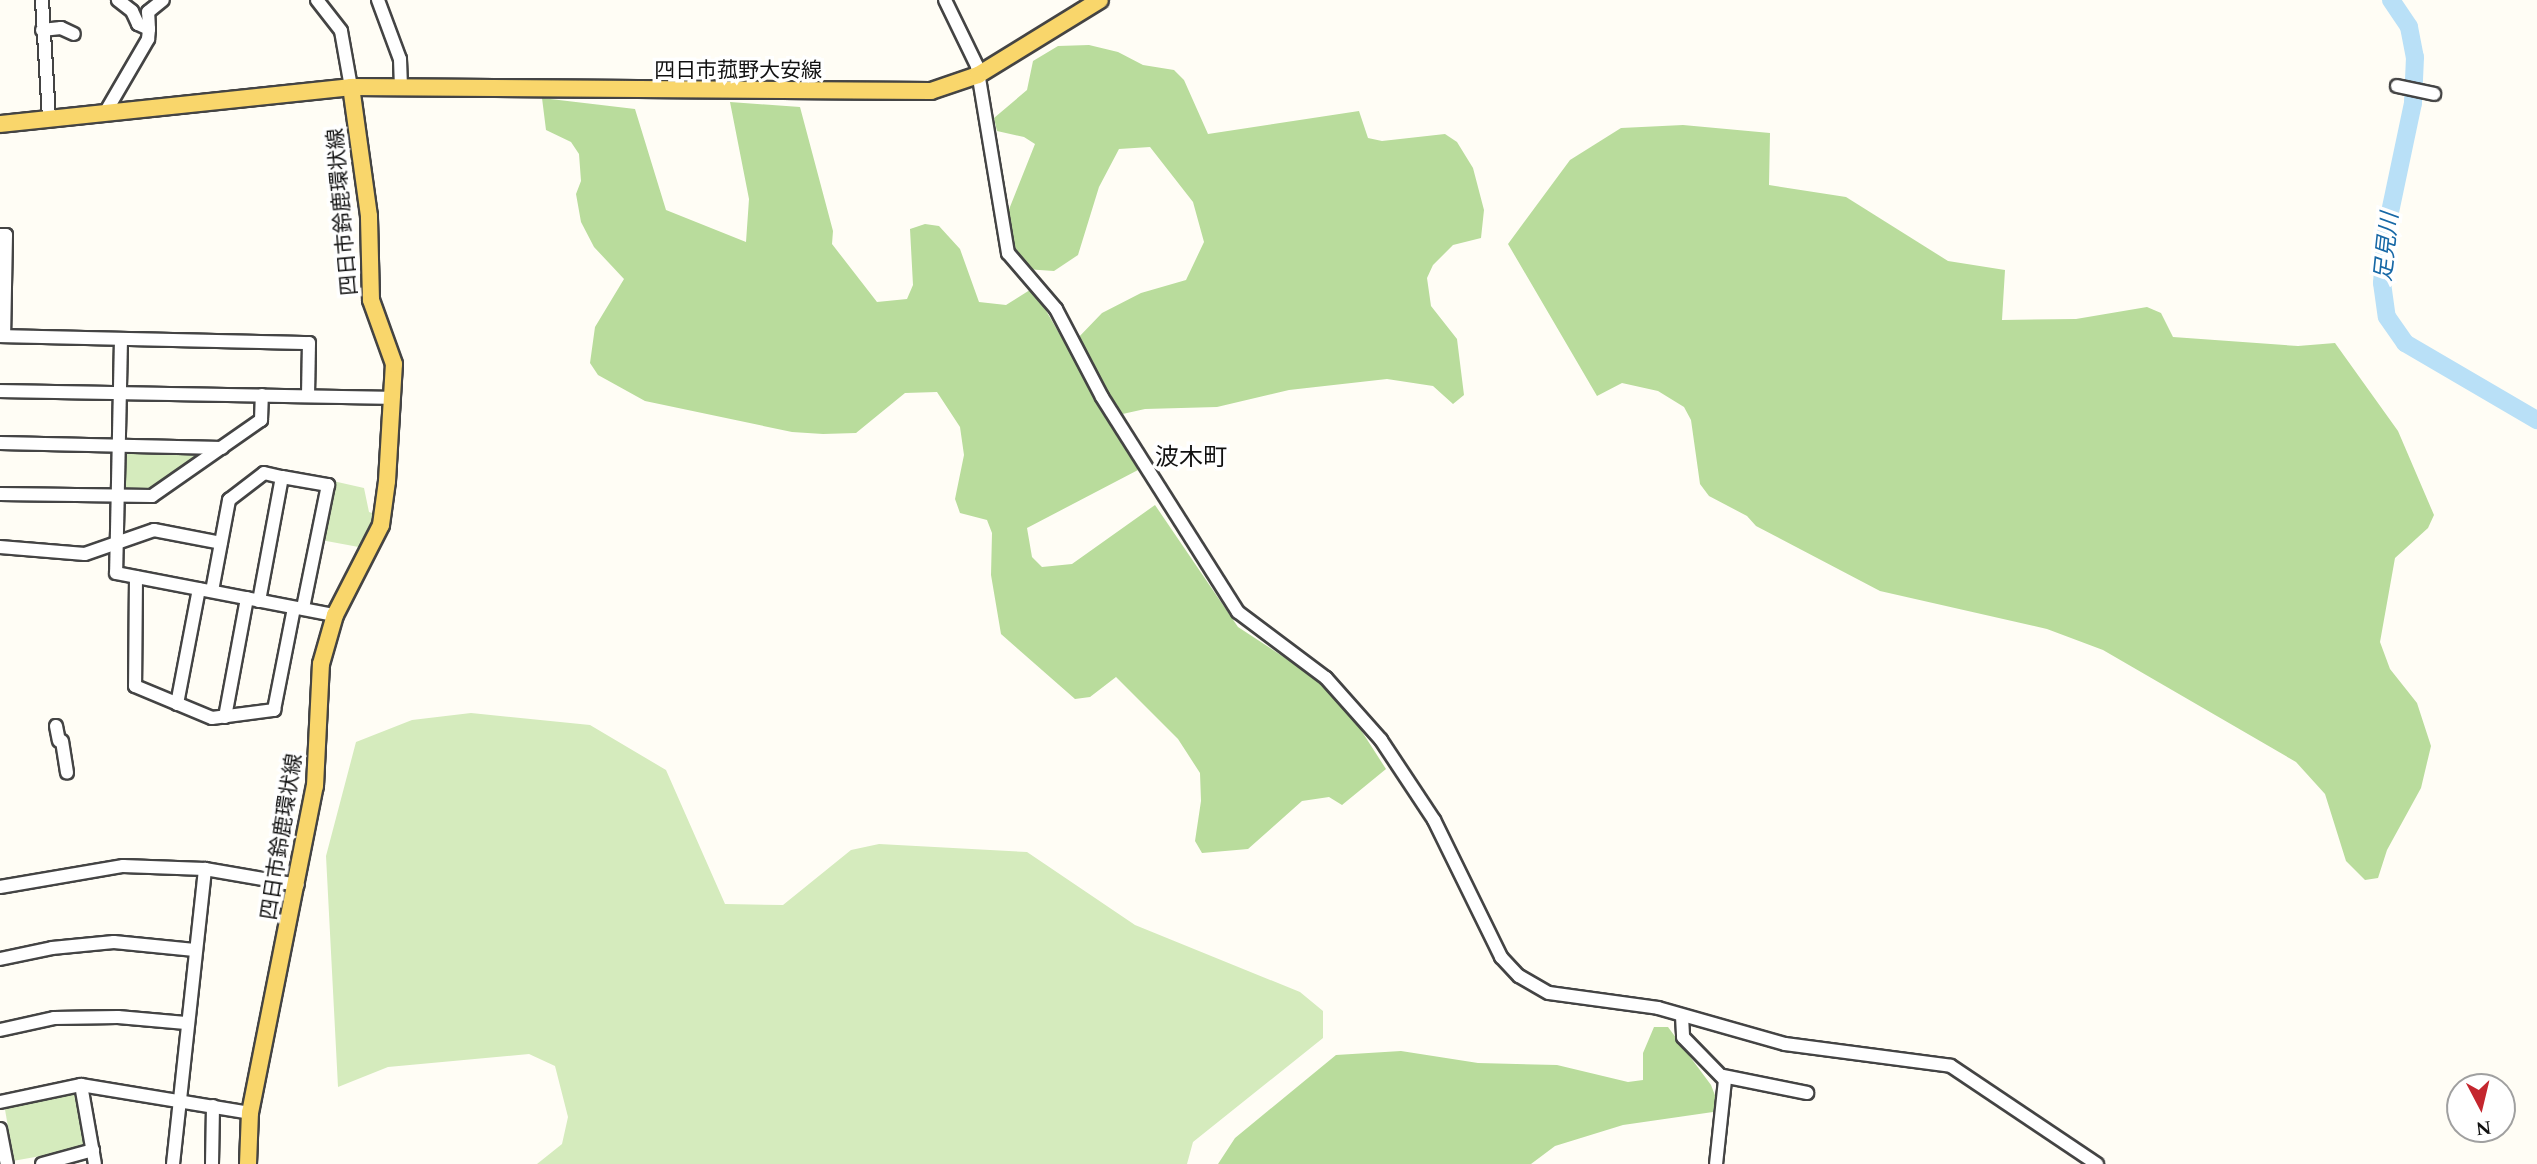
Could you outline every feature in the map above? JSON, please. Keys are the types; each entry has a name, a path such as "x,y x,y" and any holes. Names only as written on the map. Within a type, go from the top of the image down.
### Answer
{"main road":[{"name":"四日市菰野大安線","path":"351,87 905,93 957,85 978,75 1100,0"},
{"path":"0,124 351,87"},
{"name":"四日市鈴鹿環状線","path":"248,1164 250,1113 298,885 315,786 321,664 335,615 381,525 393,398 393,349 371,300 369,216 351,87"}],"street":[{"path":"42,0 49,119"},
{"path":"118,0 132,11 138,24 149,29"},
{"path":"105,113 148,39 148,12 163,0"},
{"path":"317,0 341,31 351,87"},
{"path":"378,0 400,59 401,89"},
{"path":"945,0 965,36 978,75 1003,244 1056,309 1102,397 1238,612 1326,678 1366,720 1441,832 1501,957 1527,983 1549,993 1682,1016 1785,1044 1951,1066 2097,1164"},
{"path":"42,30 61,28 74,34"},
{"path":"2398,86 2431,93"},
{"path":"0,235 6,236 2,336 309,342 308,396"},
{"path":"121,339 116,573 335,615"},
{"path":"0,391 393,398"},
{"path":"0,494 152,496 261,420 262,395"},
{"path":"0,443 222,447"},
{"path":"136,577 135,686 177,704 212,718 274,710 328,485 264,474 229,500 221,543 177,704"},
{"path":"225,717 282,477"},
{"path":"0,547 85,554 154,530 221,543"},
{"path":"56,726 67,773"},
{"path":"0,887 123,866 205,869 298,885"},
{"path":"173,1164 186,1023 205,869"},
{"path":"0,959 52,948 114,942 195,950"},
{"path":"1682,1016 1683,1037 1723,1076 1726,1086 1716,1164"},
{"path":"0,1030 54,1018 118,1017 186,1023"},
{"path":"1723,1076 1807,1093"},
{"path":"0,1102 81,1084 178,1098 250,1113"},
{"path":"81,1084 95,1164"},
{"path":"212,1164 213,1106"},
{"path":"0,1129 7,1164"},
{"path":"42,1164 93,1150"}],"green space":[{"path":"1089,45 1118,52 1143,65 1174,70 1184,80 1208,134 1359,111 1368,138 1382,141 1445,134 1457,142 1473,168 1484,210 1481,238 1453,245 1433,265 1427,278 1431,306 1457,339 1464,395 1453,404 1433,386 1387,379 1289,390 1217,407 1145,409 1118,415 1076,340 1102,313 1141,293 1186,280 1204,242 1193,202 1150,147 1119,149 1099,187 1078,255 1054,271 1025,269 1004,222 1035,144 1024,137 997,131 994,118 1027,90 1033,61 1058,46"},
{"path":"542,98 635,109 666,210 746,242 749,199 730,102 800,107 833,231 832,244 877,302 907,299 913,285 910,229 925,224 939,226 960,249 979,302 1006,305 1033,288 1138,470 1027,528 1032,557 1042,567 1072,564 1155,505 1238,627 1311,675 1348,710 1386,769 1342,805 1329,797 1302,801 1248,849 1202,853 1195,841 1201,801 1200,773 1178,739 1116,677 1090,697 1075,699 1001,634 991,575 992,533 987,520 960,513 955,499 964,455 960,427 937,392 905,393 856,433 823,434 792,432 645,401 598,375 590,363 595,327 624,279 594,247 581,222 576,194 581,181 579,154 571,142 546,130"},
{"path":"1683,125 1770,133 1769,185 1846,197 1948,261 2005,270 2002,320 2076,319 2147,307 2161,313 2173,337 2298,346 2335,343 2398,431 2434,515 2428,528 2395,558 2380,642 2390,669 2417,703 2431,746 2421,788 2387,850 2378,878 2365,880 2346,861 2325,794 2296,762 2103,650 2047,629 1880,591 1756,526 1747,516 1709,496 1700,484 1691,420 1684,407 1658,391 1622,383 1597,396 1508,244 1570,160 1621,128"},
{"path":"126,449 202,451 203,455 151,491 125,491"},
{"path":"333,481 364,488 369,512 375,514 364,548 321,540"},
{"path":"471,713 590,725 666,770 725,904 783,905 851,850 879,844 1027,852 1135,925 1300,992 1323,1011 1323,1038 1193,1142 1187,1164 537,1164 562,1144 568,1117 555,1066 529,1054 388,1067 338,1087 326,856 356,742 412,720"},
{"path":"1654,1027 1668,1027 1711,1085 1716,1098 1713,1112 1623,1125 1555,1146 1531,1164 1218,1164 1235,1138 1336,1055 1401,1051 1478,1063 1557,1065 1628,1082 1643,1080 1643,1053"},
{"path":"75,1092 85,1148 14,1161 4,1105"}],"waterway":[{"name":"足見川","path":"2391,0 2409,27 2415,57 2413,103 2386,231 2382,283 2387,317 2405,343 2537,420"}],"district":[{"name":"波木町","path":"1191,459"}]}
